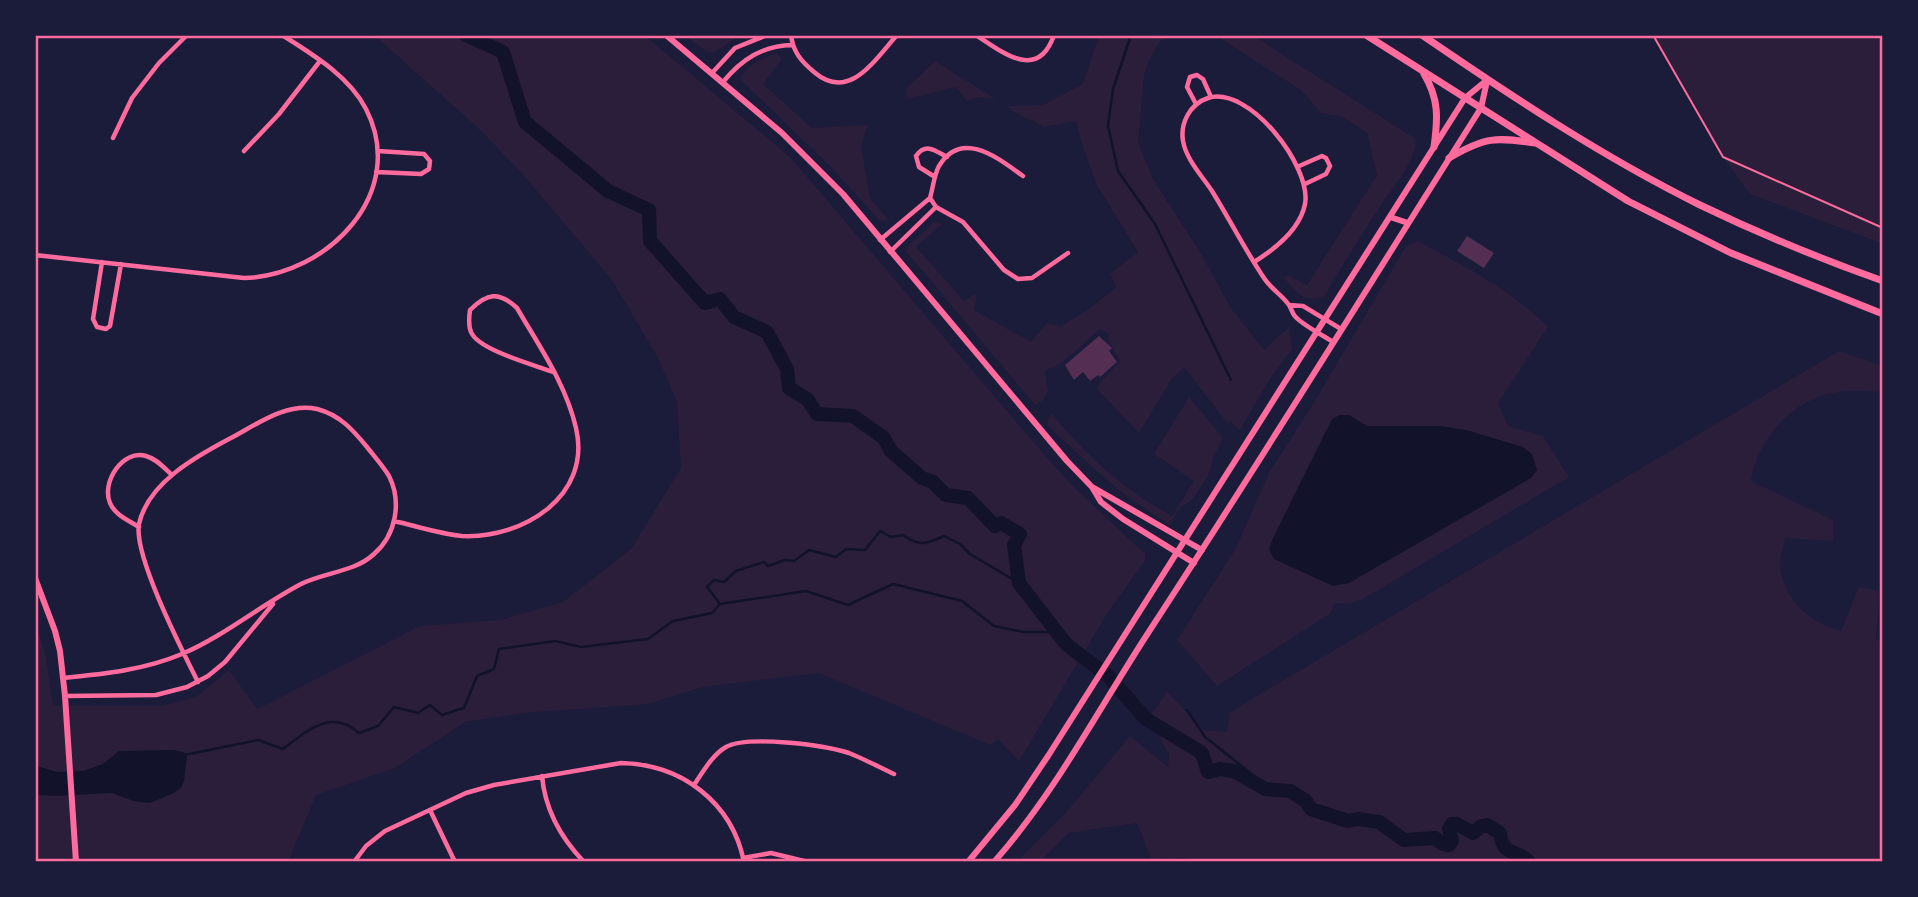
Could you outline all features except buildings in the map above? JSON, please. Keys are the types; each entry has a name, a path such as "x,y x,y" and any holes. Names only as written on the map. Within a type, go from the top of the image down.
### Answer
{"main road":[{"path":"666,35 782,133 843,194 1067,461 1092,487 1101,502 1123,519 1194,563"},
{"path":"1366,35 1628,201 1693,235 1775,272 1883,314"},
{"path":"1422,35 1487,80 1631,167 1699,204 1809,254 1883,281"},
{"path":"1422,70 1437,102 1434,147"},
{"path":"973,862 1048,756 1465,98 1487,80"},
{"path":"994,862 1031,816 1091,724 1450,158 1481,108 1487,80"},
{"path":"1450,158 1486,140 1501,138 1537,143"},
{"path":"1390,217 1408,223"},
{"path":"1092,487 1202,550"},
{"path":"35,579 55,631 64,678 76,862"},
{"path":"968,862 993,833"}],"street":[{"path":"113,138 131,98 187,35"},
{"path":"35,256 244,278 291,270 323,252 354,222 371,193 378,151 371,119 360,99 345,81 282,35"},
{"path":"712,73 735,48 767,35"},
{"path":"792,35 792,45 800,59 825,81 839,84 859,75 897,35"},
{"path":"976,35 1017,60 1031,60 1047,50 1054,35"},
{"path":"723,82 740,63 760,51 792,45"},
{"path":"244,151 293,97 320,61"},
{"path":"1196,104 1187,88 1190,77 1197,75 1203,79 1211,97"},
{"path":"1254,262 1286,238 1297,222 1305,205 1305,184 1270,127 1256,112 1228,97 1211,97 1196,104 1185,119 1182,129 1183,144 1254,262 1268,284 1289,305 1294,316 1333,342"},
{"path":"935,177 919,167 916,156 922,149 930,148 947,157"},
{"path":"880,240 930,198 939,166 947,157 963,149 981,149 996,156 1023,176"},
{"path":"376,172 421,174 429,169 430,161 424,154 378,151"},
{"path":"1297,167 1322,156 1329,162 1326,174 1305,184"},
{"path":"930,198 936,206 963,222 1003,270 1018,279 1032,278 1068,253"},
{"path":"890,252 936,206"},
{"path":"102,262 93,319 97,327 106,329 110,326 121,264"},
{"path":"394,521 452,534 485,534 523,523 542,513 568,488 574,474 578,447 577,430 562,386 517,308 507,298 495,295 480,300 470,310 471,335 483,345 553,372"},
{"path":"1289,305 1303,306 1341,329"},
{"path":"64,678 134,669 183,653 309,581 366,560 386,541 394,521 395,493 384,469 349,425 334,415 315,409 279,413 202,453 172,475 149,503 139,527 139,539 162,608 183,653 198,682"},
{"path":"139,527 119,515 110,504 107,491 110,479 124,460 133,455 155,459 172,475"},
{"path":"65,696 156,695 177,691 198,682 225,662 265,611 282,597"},
{"path":"694,785 721,750 746,741 822,747 849,753 894,774"},
{"path":"354,862 366,846 385,831 484,788 612,763 638,763 664,770 694,785 723,813 733,829 743,860 771,853 804,861"},
{"path":"542,776 548,811 584,862"},
{"path":"430,810 455,862"}],"path":[{"path":"1653,35 1723,157 1883,228"}],"shaded area":[{"path":"374,35 644,35 790,157 1049,460 1145,554 1145,561 1108,612 1019,761 998,739 990,745 819,673 702,687 648,704 522,713 465,722 395,768 316,795 288,862 35,862 35,620 46,657 53,706 161,706 196,697 229,670 257,709 420,626 501,620 563,602 631,549 681,468 677,402 658,358 612,280 520,171 477,127"},
{"path":"684,35 740,35 714,53 707,52"},
{"path":"1099,35 1177,35 1160,41 1148,62 1144,76 1138,142 1153,179 1200,252 1231,308 1264,350 1289,327 1292,349 1271,377 1240,430 1230,421 1228,424 1184,367 1171,380 1139,433 1096,388 1120,361 1109,342 1108,333 1100,329 1063,362 1045,371 1048,391 1042,401 1035,405 906,251 935,221 942,224 916,247 964,301 974,294 977,296 974,310 1031,342 1047,323 1061,326 1117,287 1110,274 1138,252 1098,187 1076,121 1044,127 1007,106 1043,105 1083,84"},
{"path":"1215,35 1252,35 1416,139 1408,166 1325,296 1306,298 1283,277 1289,276 1307,285 1377,175 1367,133 1343,117 1321,113 1301,90"},
{"path":"1652,35 1883,35 1883,244 1750,194 1723,157"},
{"path":"777,53 782,59 763,84 812,128 868,125 861,145 870,198 888,220 880,221 831,167 740,79 751,66"},
{"path":"935,61 994,99 978,97 967,101 956,87 908,99 905,90"},
{"path":"1418,241 1502,290 1548,327 1498,403 1508,426 1543,436 1569,477 1363,599 1349,604 1334,603 1331,613 1217,686 1177,640 1236,548 1270,471 1313,404 1406,246"},
{"path":"1839,351 1883,366 1883,392 1832,393 1799,407 1785,418 1763,447 1751,481 1833,520 1833,541 1785,538 1780,563 1782,578 1793,599 1809,616 1841,631 1859,587 1879,591 1876,640 1883,641 1883,862 1211,862 1181,857 1152,860 1137,823 1068,833 1040,862 1017,862 1063,816 1130,736 1168,767 1169,755 1150,717 1167,691 1203,730 1227,732 1230,712"},
{"path":"1189,397 1223,438 1208,476 1191,501 1181,506 1170,525 1105,478 1047,424 1051,413 1079,444 1121,483 1172,516 1194,481 1154,454"},
{"path":"1349,415 1367,426 1440,426 1466,430 1523,447 1532,454 1537,470 1531,478 1349,583 1333,586 1274,559 1269,549 1332,419"},
{"path":"174,750 187,756 181,788 150,803 133,801 112,793 35,795 37,766 57,772 83,771 103,764 119,751"}],"waterway":[{"path":"466,35 503,52 525,122 608,191 649,210 650,241 705,303 720,299 734,317 767,332 787,369 789,388 808,400 817,414 853,416 884,438 891,451 946,495 968,498 995,526 1001,523 1020,534 1014,545 1019,583 1066,644 1108,676 1146,719 1202,753 1208,772 1220,769 1234,771 1265,789 1290,791 1306,801 1311,809 1348,821 1358,819 1379,822 1404,840 1435,838 1449,845 1452,841 1449,829 1452,824 1473,833 1487,825 1500,833 1507,849 1529,862"},
{"path":"1131,35 1113,89 1108,126 1118,171 1155,224 1231,380"},
{"path":"184,755 258,740 283,749 310,729 329,722 339,722 359,733 378,726 394,707 418,713 430,705 442,715 464,708 477,676 494,669 499,649 555,641 581,647 648,639 673,621 712,613 720,604 707,587 714,580 724,582 736,571 764,562 768,566 785,560 794,561 809,550 836,557 846,549 865,550 880,531 891,537 903,535 919,543 944,536 1019,583"},
{"path":"720,604 806,591 848,605 893,584 962,601 994,626 1023,632 1057,632"},
{"path":"1187,710 1205,737 1272,790"}]}
